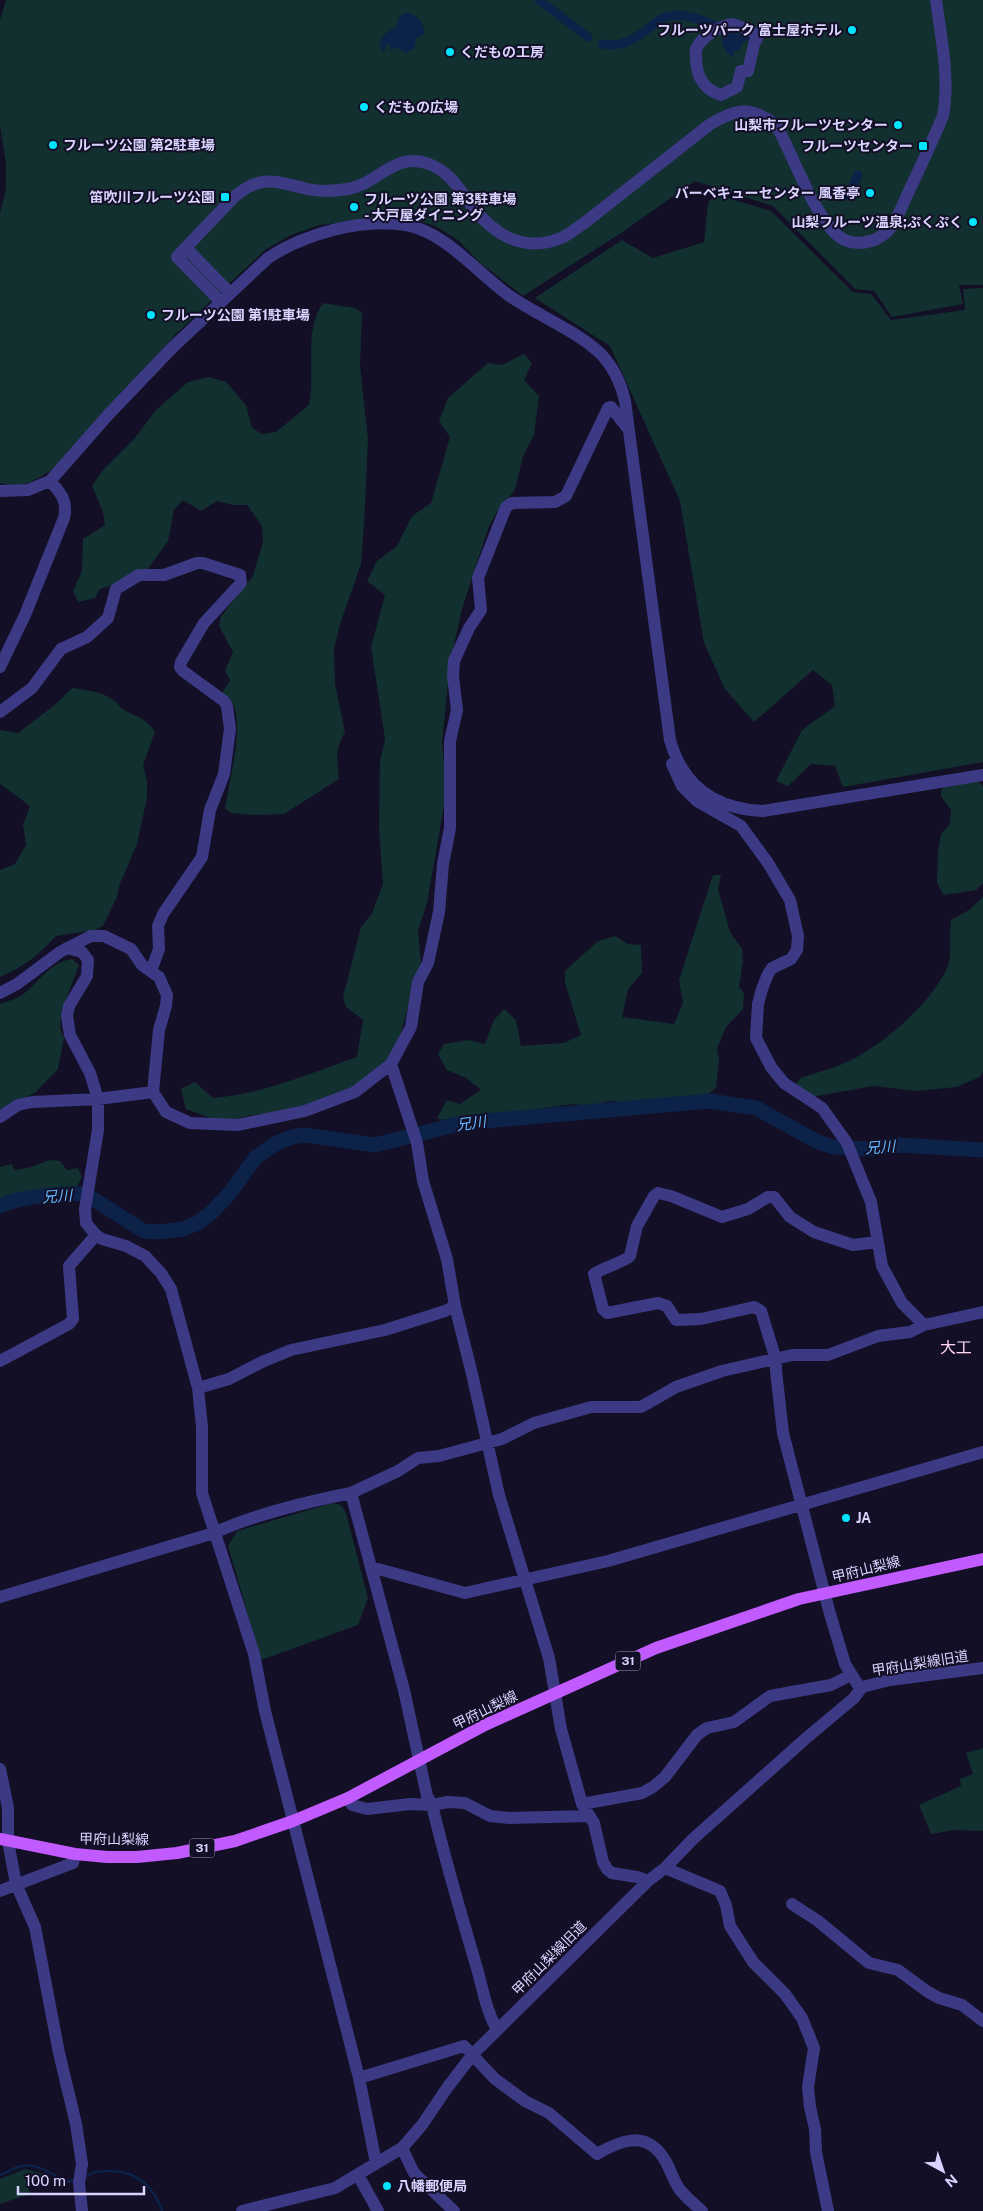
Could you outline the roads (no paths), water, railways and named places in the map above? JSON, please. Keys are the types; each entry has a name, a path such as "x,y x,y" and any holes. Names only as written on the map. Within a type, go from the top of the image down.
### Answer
{"main road":[{"name":"甲府山梨線","path":"4,1840 76,1854 137,1857 177,1853 235,1841 293,1821 348,1798 485,1725 656,1648 799,1599 893,1577 983,1559"}],"street":[{"path":"225,298 181,252 232,198 242,190 258,183 277,181 327,192 364,184 389,167 404,162 427,164 440,169 454,180 471,205 497,233 513,240 527,243 544,243 562,238 583,224 709,125 726,115 746,111 765,116 776,125 817,209 833,231 843,239 854,244 876,241 884,235 896,220 943,116 946,99 945,74 936,0"},
{"path":"733,24 758,36 754,44 748,71 741,71 737,87 721,95 708,90 702,84 696,58 699,43 709,34 727,25 733,24"},
{"path":"0,491 28,490 50,481 108,415 172,348 268,258 285,247 332,230 375,225 407,226 427,232 442,241 482,276 511,297 587,341 614,369 622,386 630,432 670,740 675,757 683,771 696,786 723,804 763,810 978,776"},
{"path":"0,993 17,984 60,952 91,936 104,936 130,949 142,966 159,977 167,995 159,1030 153,1092 166,1112 177,1119 190,1123 238,1125 305,1111 355,1092 391,1064 411,1027 418,982 428,963 435,923 439,912 443,864 450,828 450,741 457,710 453,668 469,628 481,610 482,603 478,586 479,573 506,507 512,503 555,502 566,496 608,408 611,408 630,432"},
{"path":"0,667 25,615 64,518 66,503 50,481"},
{"path":"0,712 32,688 61,649 87,637 108,618 116,589 139,575 164,575 197,563 204,563 240,575 241,583 204,623 181,662 180,667 183,671 224,701 227,706 230,729 224,774 210,810 202,857 162,914 158,926 159,949 151,971"},
{"path":"675,757 672,766 682,786 697,801 741,826 768,863 790,900 798,936 797,950 791,959 772,968 768,974 758,1004 756,1038 771,1068 780,1078 822,1108 847,1143 852,1160 871,1202 882,1266 902,1303 924,1325"},
{"path":"67,948 82,952 88,960 87,976 69,1006 67,1016 70,1035 90,1073 98,1099 98,1130 84,1209 86,1223 96,1235 138,1252 154,1265 171,1290 198,1388 202,1427 202,1493 254,1654 265,1711 359,2078 376,2163"},
{"path":"391,1064 418,1143 423,1181 447,1260 454,1306 472,1374 486,1443 499,1495 549,1658 561,1729 582,1804 594,1823 603,1862 607,1869 612,1873 636,1876 648,1881"},
{"path":"0,1117 18,1106 32,1102 98,1099 153,1092"},
{"name":"甲府山梨線旧道","path":"862,1687 851,1675 845,1664 825,1594 783,1433 776,1360 758,1308 701,1319 676,1320 667,1306 658,1302 607,1313 603,1309 594,1274 606,1266 627,1260 630,1256 637,1226 654,1196 658,1193 671,1196 722,1217 748,1209 768,1197 774,1197 790,1217 814,1232 853,1245 878,1242"},
{"path":"0,1361 69,1324 73,1319 68,1266 96,1235"},
{"path":"198,1388 229,1379 291,1350 385,1330 445,1311 454,1306"},
{"path":"0,1597 214,1533 248,1520 321,1499 351,1493 398,1471 418,1458 439,1456 486,1443 502,1438 534,1423 591,1407 641,1407 664,1393 722,1371 804,1353 828,1355 878,1336 910,1332 924,1325 983,1312"},
{"path":"371,1567 464,1593 608,1561 983,1452"},
{"path":"351,1493 421,1759 428,1796 432,1805 448,1874 478,1971 487,2012 497,2030"},
{"name":"甲府山梨線旧道","path":"242,2211 335,2188 402,2148 422,2125 473,2054 648,1881 699,1833 854,1698 862,1687 890,1680 983,1668"},
{"path":"582,1804 642,1793 653,1787 665,1777 697,1735 707,1728 734,1722 770,1696 831,1685 851,1675"},
{"path":"0,1769 8,1808 4,1840 16,1884 35,1927 59,2053 76,2124 82,2164 79,2184 82,2211"},
{"path":"348,1798 352,1805 367,1809 410,1804 432,1805 448,1802 464,1803 490,1816 509,1818 589,1816"},
{"path":"0,1891 73,1863 76,1854"},
{"path":"664,1868 720,1891 726,1905 730,1926 747,1953 785,1994 802,2018 814,2048 808,2087 828,2211"},
{"path":"792,1904 818,1921 869,1964 898,1970 928,1992 939,1998 962,2005 983,2021"},
{"path":"359,2078 464,2046 495,2079 525,2101 549,2113 597,2154 622,2141 636,2140 646,2143 664,2158 679,2189 701,2210"},
{"path":"402,2148 414,2173 454,2211"},
{"path":"358,2175 378,2211"}],"water":[{"path":"404,13 415,16 421,22 424,34 416,39 414,49 405,53 398,47 391,50 389,43 383,52 379,44 385,34 397,26 398,18"},
{"path":"728,32 752,36 749,40 742,42 740,50 734,51 733,58 728,54 722,42 723,35"}],"waterway":[{"path":"539,0 588,37"},
{"path":"602,44 616,45 629,41 661,18 677,15 692,17 717,28"},
{"path":"848,196 858,175"},
{"name":"兄川","path":"0,1206 42,1196 85,1194 144,1231 159,1232 183,1229 198,1223 212,1212 230,1193 255,1158 275,1144 292,1137 305,1135 375,1145 462,1123 710,1101 756,1108 818,1142 833,1147 868,1149 899,1145 983,1150"},
{"path":"0,2175 18,2167 31,2166 43,2169 66,2182 75,2180"},
{"path":"85,2177 100,2171 120,2172 136,2177 149,2188 159,2202 162,2211"}],"place":[{"name":"フルーツパーク 富士屋ホテル","path":"852,30"},
{"name":"くだもの工房","path":"450,52"},
{"name":"くだもの広場","path":"364,107"},
{"name":"山梨市フルーツセンター","path":"898,125"},
{"name":"フルーツ公園 第2駐車場","path":"53,145"},
{"name":"フルーツセンター","path":"923,146"},
{"name":"バーベキューセンター 風香亭","path":"870,193"},
{"name":"笛吹川フルーツ公園","path":"225,197"},
{"name":"フルーツ公園 第3駐車場 - 大戸屋ダイニング","path":"354,207"},
{"name":"山梨フルーツ温泉;ぷくぷく","path":"973,222"},
{"name":"フルーツ公園 第1駐車場","path":"151,315"},
{"name":"JA","path":"846,1518"},
{"name":"八幡郵便局","path":"387,2186"}],"district":[{"name":"大工","path":"956,1347"}]}
